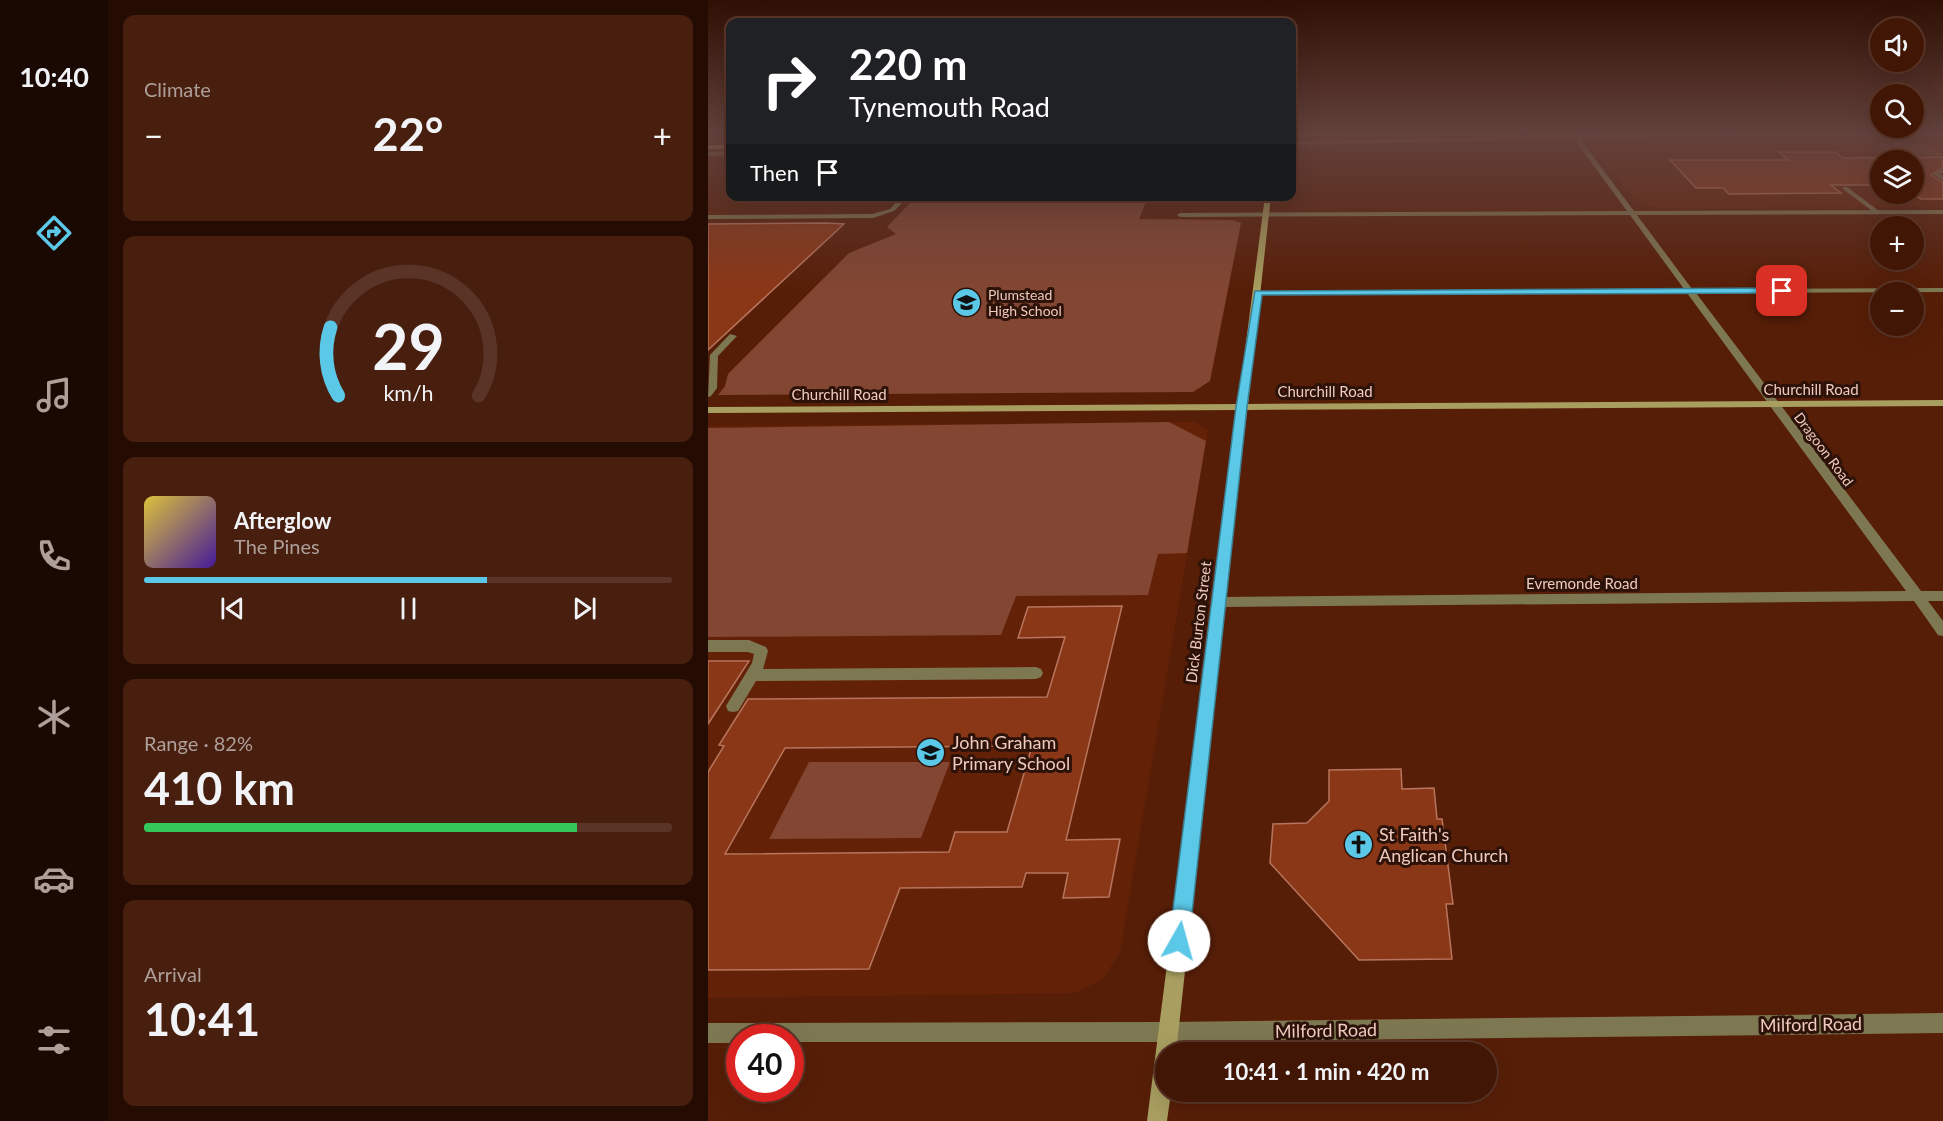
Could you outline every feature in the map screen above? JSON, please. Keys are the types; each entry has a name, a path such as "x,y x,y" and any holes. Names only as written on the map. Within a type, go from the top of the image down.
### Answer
{"street":[{"name":"Dragoon Road","path":"1611,185 1943,631"},
{"path":"1845,188 1877,212"},
{"path":"708,217 873,216 892,210 901,201"},
{"name":"Dick Burton Street","path":"1167,1042 1268,201"},
{"path":"1180,215 1943,212"},
{"path":"1258,293 1943,290"},
{"path":"708,394 712,388 714,355 733,336"},
{"name":"Churchill Road","path":"708,410 1943,403"},
{"name":"Evremonde Road","path":"1221,602 1943,596"},
{"path":"708,646 756,647 761,651 762,657 753,675 733,706"},
{"path":"753,675 1036,673"},
{"name":"Milford Road","path":"708,1034 1168,1032 1943,1023"},
{"name":"Dick Burton Street","path":"1157,1121 1160,1102"}],"shaded area":[{"path":"1623,185 1870,185 1870,204 1924,204 1924,185 1943,185 1943,207 1659,208 1636,202"},
{"name":"Plumstead High School","path":"912,201 1146,201 1139,219 1233,220 1241,223 1210,381 1193,392 718,395 725,386 728,374 849,253 896,234 887,227"},
{"path":"1169,422 1206,441 1187,553 1158,554 1148,595 1016,596 1001,635 708,637 708,428"},
{"name":"John Graham Primary School","path":"1194,422 1208,429 1120,952 1102,980 1074,993 708,998 708,426"},
{"path":"809,762 950,762 921,838 769,839"}],"building":[{"path":"1694,185 1831,185 1841,193 1729,194 1723,188 1696,188"},
{"path":"1924,185 1943,185 1943,199 1924,199"},
{"path":"708,224 844,224 708,350"},
{"path":"1122,606 1066,840 1120,839 1109,897 1063,898 1068,873 1026,873 1022,887 900,888 869,969 708,970 708,772 724,746 719,745 748,699 1047,697 1065,637 1018,638 1028,607","holes":["1032,746 1007,832 955,832 949,852 725,854 785,748"]},
{"path":"708,661 749,661 708,724"},
{"name":"St Faith's Anglican Church","path":"1401,769 1402,789 1434,788 1437,819 1442,819 1453,904 1446,904 1452,959 1359,960 1270,863 1273,824 1307,823 1329,801 1329,770"}],"place":[{"name":"Plumstead High School","path":"967,302"},
{"name":"John Graham Primary School","path":"931,752"},
{"name":"St Faith's Anglican Church","path":"1358,844"}],"route":[{"path":"1179,941 1221,602 1242,407 1258,293 1782,291"}]}
